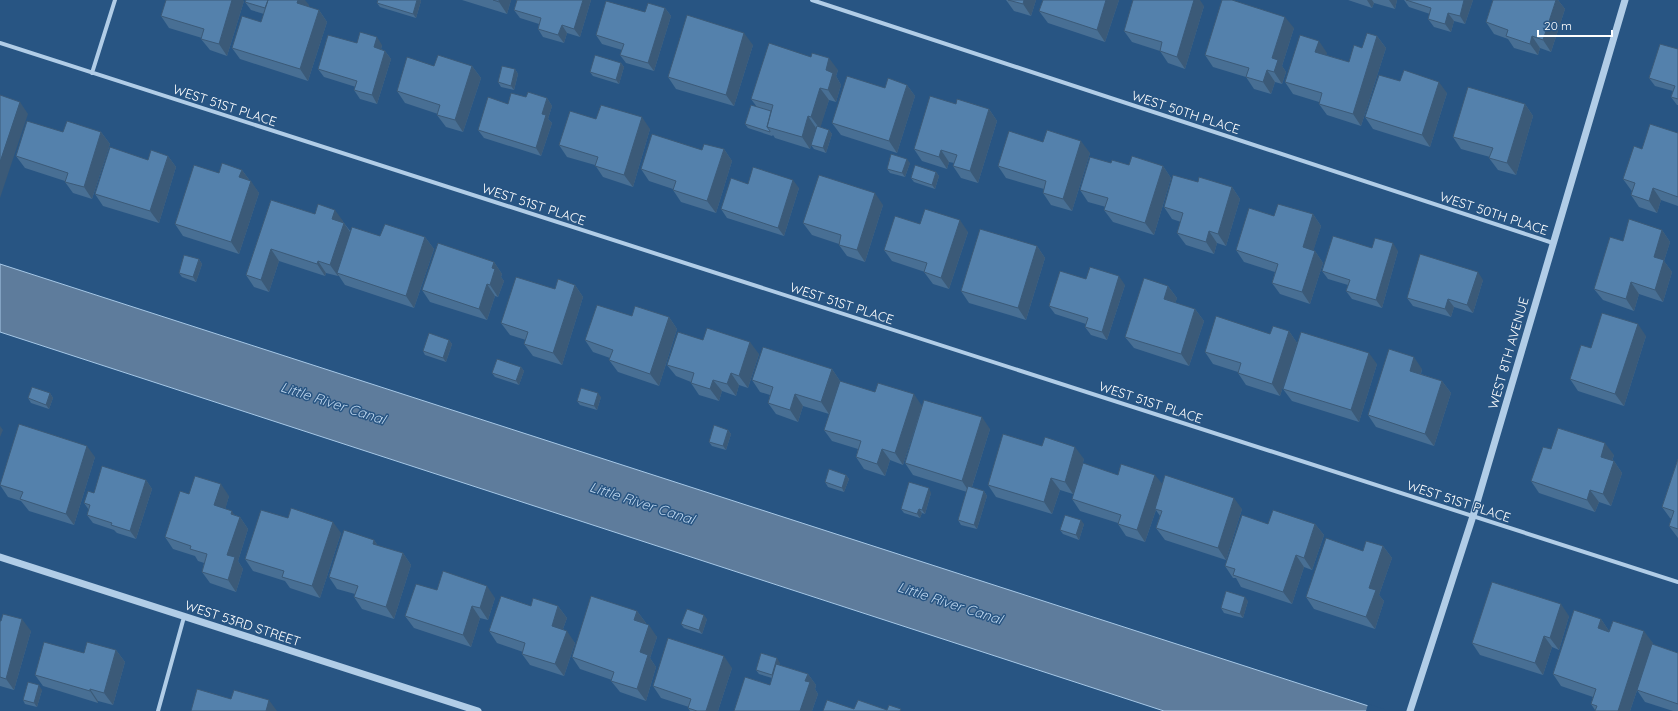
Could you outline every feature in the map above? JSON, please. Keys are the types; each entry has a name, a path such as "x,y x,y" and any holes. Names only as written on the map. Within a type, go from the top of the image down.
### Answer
{"street":[{"path":"92,73 115,0"},
{"name":"WEST 50TH PLACE","path":"812,0 1553,243"},
{"name":"WEST 8TH AVENUE","path":"1410,711 1473,516 1625,0"},
{"name":"WEST 51ST PLACE","path":"0,43 1678,582"},
{"name":"WEST 53RD STREET","path":"0,556 184,617 478,711"},
{"path":"158,711 184,617"}],"water":[{"name":"Little River Canal","path":"0,264 1384,711 1164,711 0,332"}],"pier":[{"path":"1368,704 1384,709 1386,711 1366,711"}],"building":[{"path":"166,0 232,0 219,44 201,39 204,29 161,16"},
{"path":"246,0 268,0 265,8 245,2"},
{"path":"268,0 298,0 297,3 319,10 300,69 232,48 242,16 261,22"},
{"path":"378,0 417,0 413,14 377,3"},
{"path":"517,0 583,0 574,29 562,25 558,35 538,29 541,18 514,10"},
{"path":"1008,0 1024,0 1023,4"},
{"path":"1043,0 1106,0 1097,30 1039,11"},
{"path":"1133,0 1194,0 1177,57 1160,51 1162,42 1124,31"},
{"path":"1222,0 1232,0 1285,17 1272,58 1278,60 1274,72 1267,70 1263,82 1246,77 1249,68 1205,55"},
{"path":"1406,0 1464,0 1460,16 1448,13 1445,24 1428,19 1431,8"},
{"path":"1493,0 1556,0 1543,40 1532,36 1530,44 1506,36 1508,30 1486,22"},
{"path":"606,1 645,12 648,3 665,8 648,63 620,55 624,44 596,35"},
{"path":"687,15 744,33 726,95 668,77"},
{"path":"360,32 377,37 374,47 385,51 372,95 354,90 357,81 318,69 328,35 357,43"},
{"path":"1367,33 1377,36 1353,114 1319,104 1322,93 1285,82 1300,35 1319,41 1315,52 1349,62 1354,45 1362,48"},
{"path":"769,43 811,57 812,53 829,58 826,70 833,73 828,90 820,88 811,117 808,116 802,137 767,127 773,105 751,99"},
{"path":"1660,44 1678,49 1678,99 1671,97 1675,86 1649,78"},
{"path":"438,55 472,66 455,120 437,115 440,105 397,91 407,57 434,66"},
{"path":"595,55 621,63 616,80 590,72"},
{"path":"502,66 515,69 511,86 498,82"},
{"path":"1404,70 1439,82 1422,135 1365,117 1379,75 1400,81"},
{"path":"847,76 885,88 888,78 907,85 889,141 832,123"},
{"path":"1468,87 1525,104 1507,163 1489,158 1493,148 1453,137"},
{"path":"528,92 547,98 542,114 546,115 536,148 478,130 488,97 508,104 511,93 526,97"},
{"path":"0,95 20,102 0,162"},
{"path":"930,96 956,104 957,99 989,109 970,171 953,166 957,155 941,150 939,157 914,149"},
{"path":"601,105 642,117 624,175 595,166 598,157 559,145 570,111 596,119"},
{"path":"751,105 771,111 767,127 770,132 745,124"},
{"path":"27,121 63,132 67,121 101,132 84,187 65,182 68,173 16,156"},
{"path":"1650,124 1678,133 1678,197 1653,188 1649,201 1631,195 1635,183 1623,179 1634,146 1642,149"},
{"path":"817,126 829,130 823,148 811,145"},
{"path":"1047,130 1081,141 1063,199 1043,193 1046,181 998,166 1009,131 1043,142"},
{"path":"652,134 702,150 704,144 724,149 707,201 673,190 676,181 641,169"},
{"path":"110,147 148,160 151,150 168,156 150,211 95,194"},
{"path":"891,154 907,159 902,173 887,169"},
{"path":"1132,156 1163,166 1145,223 1104,210 1108,198 1080,190 1090,157 1111,163 1112,160 1129,165"},
{"path":"222,163 242,170 239,177 251,181 231,242 175,224 194,165 219,173"},
{"path":"915,165 936,172 932,185 911,178"},
{"path":"753,167 793,180 778,228 721,209 731,178 748,184"},
{"path":"819,175 875,193 857,250 839,245 841,235 803,223"},
{"path":"1173,175 1198,182 1199,177 1232,187 1218,234 1209,231 1206,242 1177,233 1183,213 1164,207"},
{"path":"271,200 315,214 318,204 335,210 332,219 344,223 330,265 318,261 317,264 271,249 261,280 246,275"},
{"path":"1278,204 1313,214 1303,247 1315,251 1302,292 1272,283 1278,264 1236,250 1249,208 1274,216"},
{"path":"925,209 960,220 941,278 924,272 927,263 884,250 895,216 920,224"},
{"path":"1629,219 1662,230 1654,257 1664,260 1655,290 1631,282 1626,299 1594,289 1610,237 1623,241"},
{"path":"385,224 425,237 406,296 337,273 352,227 380,236"},
{"path":"980,229 1037,246 1018,308 961,291"},
{"path":"1333,236 1372,248 1375,238 1393,243 1376,300 1346,291 1350,280 1322,271"},
{"path":"438,243 494,262 492,268 495,269 490,285 487,284 479,309 422,290"},
{"path":"1420,254 1478,272 1467,305 1448,299 1445,309 1407,298"},
{"path":"184,255 199,259 193,277 179,273"},
{"path":"1090,267 1119,276 1102,332 1085,327 1088,318 1049,306 1060,271 1086,279"},
{"path":"516,277 555,289 558,279 575,285 553,353 524,344 528,332 501,323"},
{"path":"1144,278 1168,286 1164,299 1195,309 1181,354 1125,337"},
{"path":"597,305 632,316 635,306 669,317 650,374 609,360 613,350 585,340"},
{"path":"1602,313 1638,324 1615,394 1570,379 1581,345 1591,348"},
{"path":"1216,316 1270,334 1273,326 1289,331 1272,384 1238,373 1241,363 1205,352"},
{"path":"707,328 750,342 739,376 731,373 727,384 713,380 710,389 691,383 694,373 667,365 678,332 703,340"},
{"path":"1301,332 1369,353 1351,410 1283,389"},
{"path":"429,333 449,340 443,358 423,351"},
{"path":"763,347 832,369 821,402 795,394 790,410 768,403 773,387 752,380"},
{"path":"1389,349 1414,357 1410,371 1442,381 1425,434 1368,415"},
{"path":"497,359 521,367 516,381 492,373"},
{"path":"840,381 875,392 878,383 914,394 895,453 882,449 877,464 856,457 861,441 824,430"},
{"path":"32,387 50,393 46,405 28,398"},
{"path":"581,388 598,393 594,406 577,401"},
{"path":"924,400 982,417 962,481 905,463"},
{"path":"19,424 87,446 66,514 20,499 23,492 0,485"},
{"path":"714,425 728,430 723,446 709,442"},
{"path":"1558,428 1605,443 1601,457 1614,461 1603,494 1590,490 1587,500 1531,481 1543,447 1551,449"},
{"path":"1003,434 1042,446 1045,437 1075,447 1065,482 1051,478 1044,502 988,485"},
{"path":"1678,459 1678,529 1669,526 1674,511 1662,507"},
{"path":"1083,463 1118,475 1121,464 1155,475 1137,530 1118,524 1121,515 1072,499"},
{"path":"102,466 146,480 130,531 111,525 112,523 87,515 90,505 84,503 88,491 94,493"},
{"path":"829,469 846,475 842,488 825,482"},
{"path":"1165,475 1234,498 1218,548 1156,528 1162,511 1155,509"},
{"path":"195,476 221,484 214,505 232,511 231,514 240,517 227,555 235,557 228,580 202,572 207,554 190,549 191,546 165,537 180,491 189,494"},
{"path":"909,482 929,488 922,510 919,509 917,514 901,509"},
{"path":"968,486 984,491 974,525 958,520"},
{"path":"291,508 333,522 312,586 282,577 284,571 245,559 261,510 288,518"},
{"path":"1273,510 1315,524 1304,558 1296,555 1283,592 1233,575 1235,569 1225,566 1242,515 1268,524"},
{"path":"1065,515 1081,520 1076,535 1060,530"},
{"path":"344,530 374,540 373,544 403,553 386,607 354,597 358,586 329,577"},
{"path":"1326,538 1363,551 1366,541 1383,546 1369,588 1376,590 1366,617 1306,597"},
{"path":"443,571 487,586 480,608 472,606 463,635 405,616 416,584 437,590"},
{"path":"1492,582 1561,604 1550,638 1544,636 1535,663 1472,643"},
{"path":"1226,591 1245,597 1240,614 1221,608"},
{"path":"501,596 531,606 533,598 558,606 552,626 567,631 555,664 522,654 525,643 489,631"},
{"path":"591,596 637,611 634,620 649,625 640,652 648,655 637,689 611,681 614,672 572,657"},
{"path":"687,609 704,615 699,630 681,624"},
{"path":"1574,610 1601,619 1598,628 1609,632 1613,621 1644,631 1618,711 1595,711 1597,706 1591,704 1596,689 1553,674"},
{"path":"3,614 22,619 6,679 0,677 0,621"},
{"path":"668,638 724,656 706,711 697,711 688,708 691,699 653,686"},
{"path":"44,642 84,653 87,642 116,650 104,693 90,689 90,691 35,675"},
{"path":"1652,644 1678,653 1678,704 1637,690"},
{"path":"761,653 777,658 772,675 756,670"},
{"path":"776,664 808,674 805,681 810,682 800,711 734,711 745,677 770,685"},
{"path":"28,682 39,685 34,703 23,700"},
{"path":"197,689 231,699 234,690 269,700 266,711 191,711"},
{"path":"827,700 854,709 858,700 887,710 889,705 901,709 900,711 823,711"}]}
